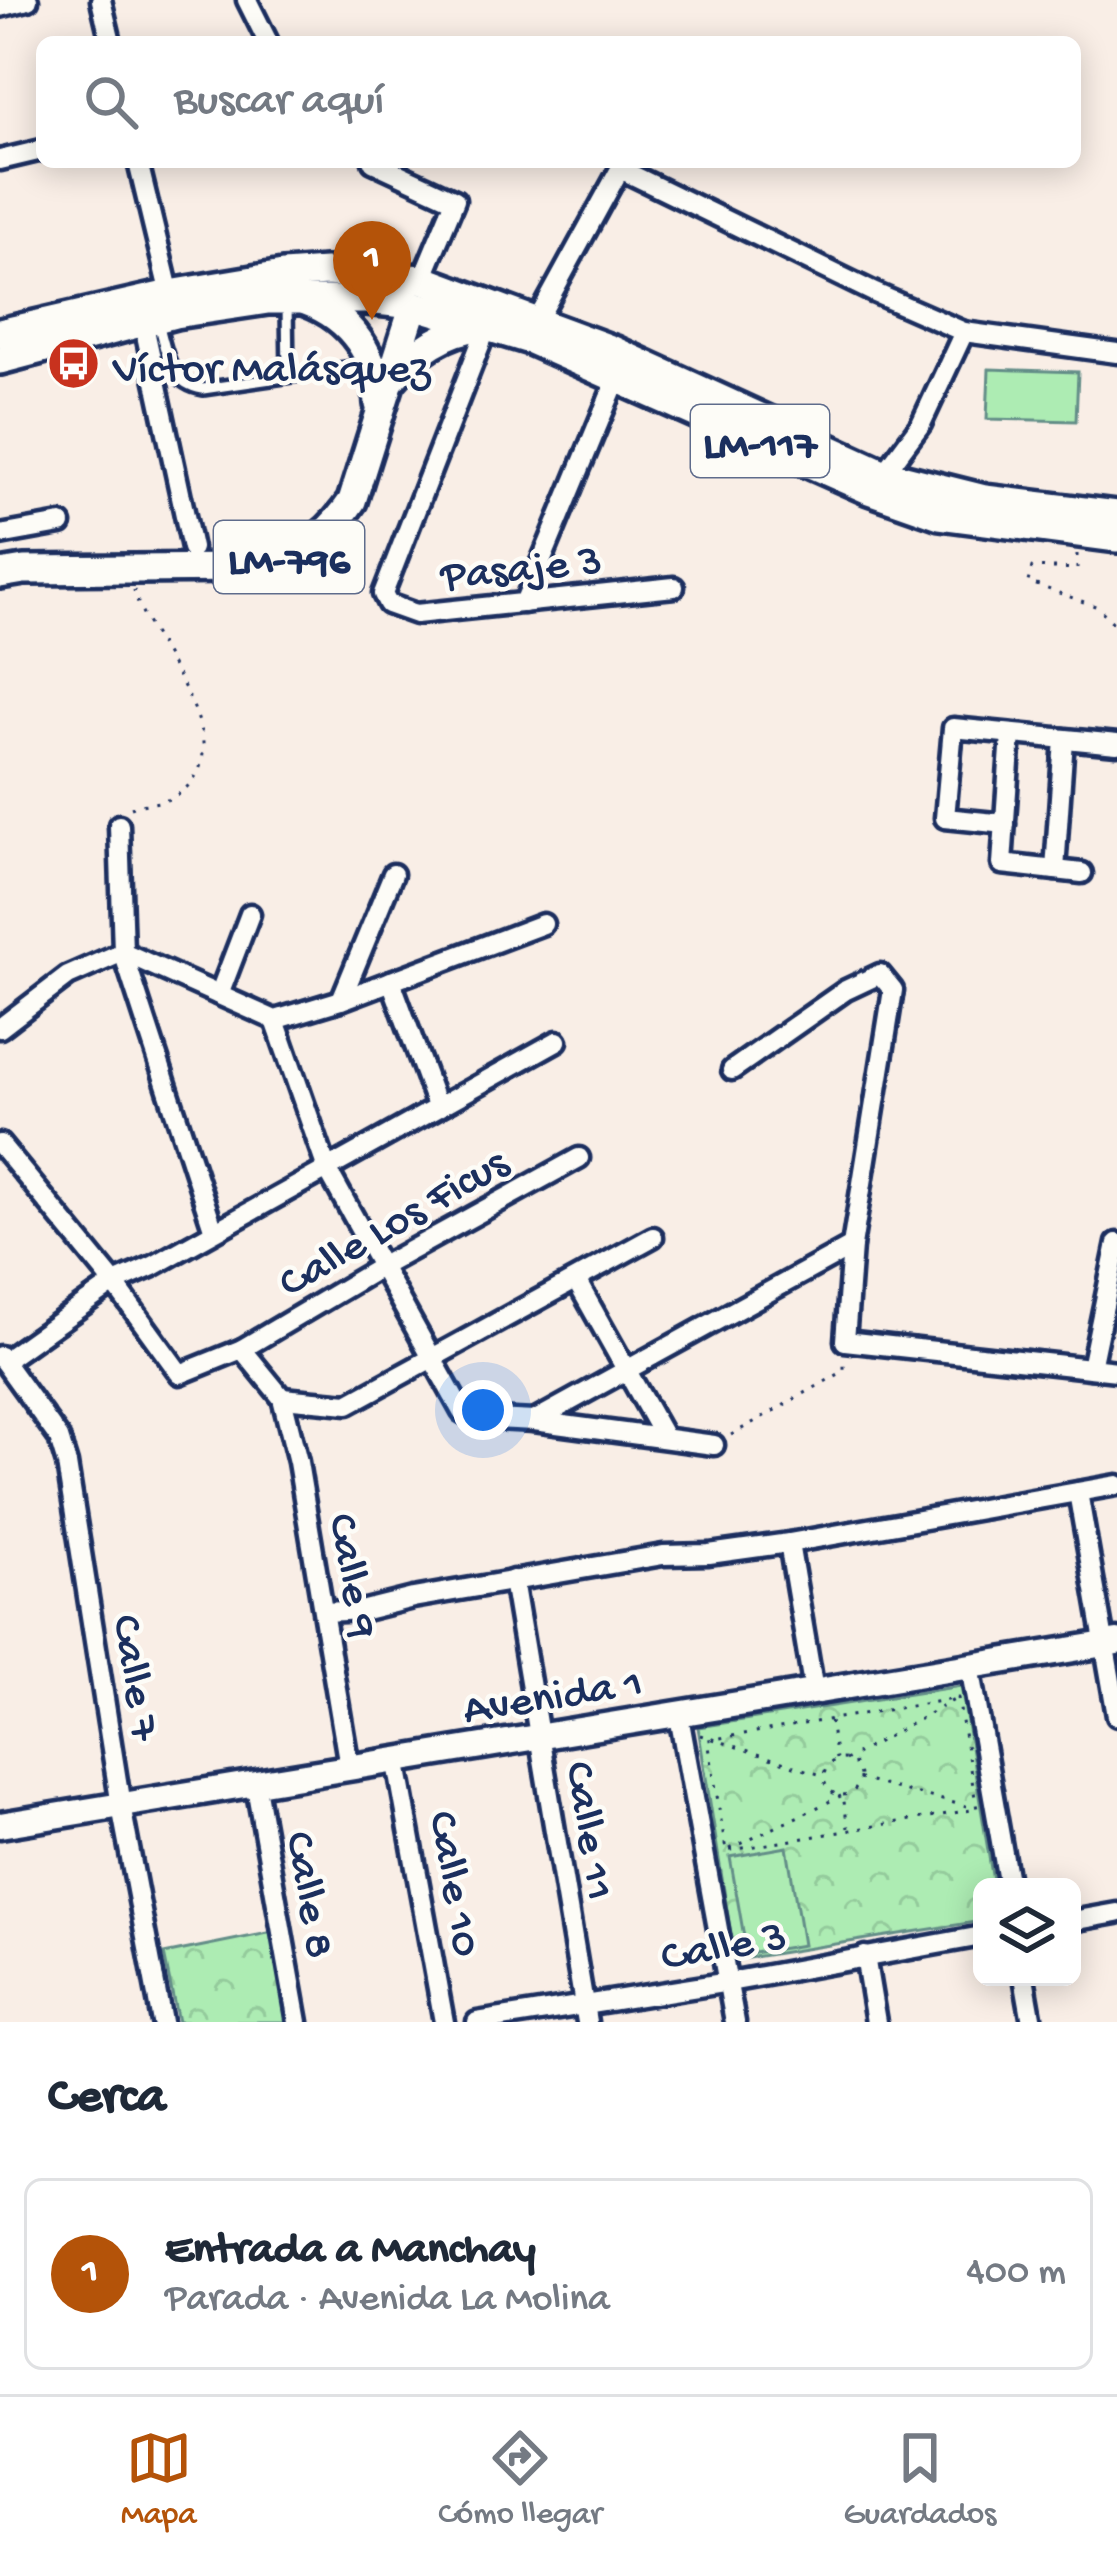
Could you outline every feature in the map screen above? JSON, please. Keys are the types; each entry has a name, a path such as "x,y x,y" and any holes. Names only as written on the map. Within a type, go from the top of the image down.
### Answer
{"main road":[{"name":"LM-117","path":"0,360 304,274 418,292 538,320 940,515 1117,538"},
{"name":"LM-117","path":"0,333 292,298 418,292 487,327 877,482 1117,513"},
{"name":"LM-796","path":"0,574 242,568 295,555 322,536 352,501 377,418 381,373 418,292"},
{"path":"292,298 340,320 381,373 447,336 487,327"}],"street":[{"path":"0,7 28,0"},
{"path":"101,0 110,36"},
{"path":"247,0 265,36"},
{"path":"0,160 36,151"},
{"path":"139,168 192,548"},
{"path":"386,168 454,200 418,292"},
{"path":"538,320 620,170 964,332 1117,353"},
{"name":"Pasaje 3","path":"487,327 383,594 388,604 416,614 674,587"},
{"path":"877,482 920,424 964,332"},
{"path":"524,603 618,376"},
{"path":"0,535 61,524"},
{"path":"1005,824 945,818 953,728 1117,744"},
{"path":"1011,734 1002,864 1082,873"},
{"path":"1055,870 1064,739"},
{"path":"119,825 123,952 214,1231"},
{"path":"341,1000 393,874"},
{"path":"219,995 250,914"},
{"path":"0,1028 68,976 123,952 275,1020 543,924"},
{"path":"732,1070 846,990 880,974 893,990 852,1246 845,1341 1117,1371"},
{"path":"391,981 437,1106"},
{"path":"275,1020 327,1169 466,1415 714,1445"},
{"path":"2,1358 114,1283 557,1041"},
{"path":"0,1144 114,1283"},
{"name":"Calle Los Ficus","path":"114,1283 180,1374 242,1349 579,1157"},
{"path":"242,1349 282,1398 348,1403 653,1237"},
{"path":"1090,1367 1117,1243"},
{"path":"534,1421 852,1246"},
{"path":"576,1280 664,1437"},
{"name":"Calle 7","path":"2,1358 59,1438 67,1464 121,1805 162,2022"},
{"name":"Calle 9","path":"282,1398 298,1462 349,1766"},
{"path":"324,1612 384,1607 663,1555 789,1543 1117,1485"},
{"path":"1078,1492 1111,1643 1117,1716"},
{"path":"789,1543 814,1691"},
{"name":"Calle 11","path":"514,1580 585,2013"},
{"name":"Avenida 1","path":"0,1825 1111,1643"},
{"path":"970,1666 1007,1878"},
{"path":"679,1716 735,2022"},
{"name":"Calle 10","path":"396,1758 444,2022"},
{"name":"Calle 8","path":"255,1780 298,2022"},
{"path":"1081,1919 1117,1913"},
{"name":"Calle 3","path":"477,2022 585,2013 973,1938"},
{"path":"865,1956 876,2022"},
{"path":"1026,1986 1032,2022"}],"lane":[{"path":"288,376 292,298"},
{"path":"161,312 173,374 185,386 203,389 288,376 381,373"}],"path":[{"path":"1074,546 1077,569 1032,567 1028,582 1098,607 1117,627"},
{"path":"135,599 188,694 203,734 201,761 188,786 171,800 137,805"},
{"path":"714,1445 844,1371 845,1341"},
{"path":"707,1740 958,1698"},
{"path":"845,1760 958,1698"},
{"path":"958,1698 977,1809"},
{"path":"679,1716 707,1740 824,1776"},
{"path":"830,1720 837,1760"},
{"path":"707,1740 727,1851"},
{"path":"727,1851 853,1791 859,1779 855,1765 837,1760 824,1776 831,1792 843,1795"},
{"path":"859,1779 977,1809"},
{"path":"843,1795 849,1830"},
{"path":"727,1851 977,1809"}],"green space":[{"path":"989,369 1078,372 1076,421 987,419"},
{"path":"961,1686 993,1878 973,1878 973,1922 735,1960 698,1727"},
{"path":"787,1847 803,1945 747,1954 730,1857"},
{"path":"273,1932 290,2022 178,2022 164,1954"}],"place":[{"name":"Entrada a Manchay","path":"372,320"},
{"name":"Víctor Malásquez","path":"74,364"}]}
